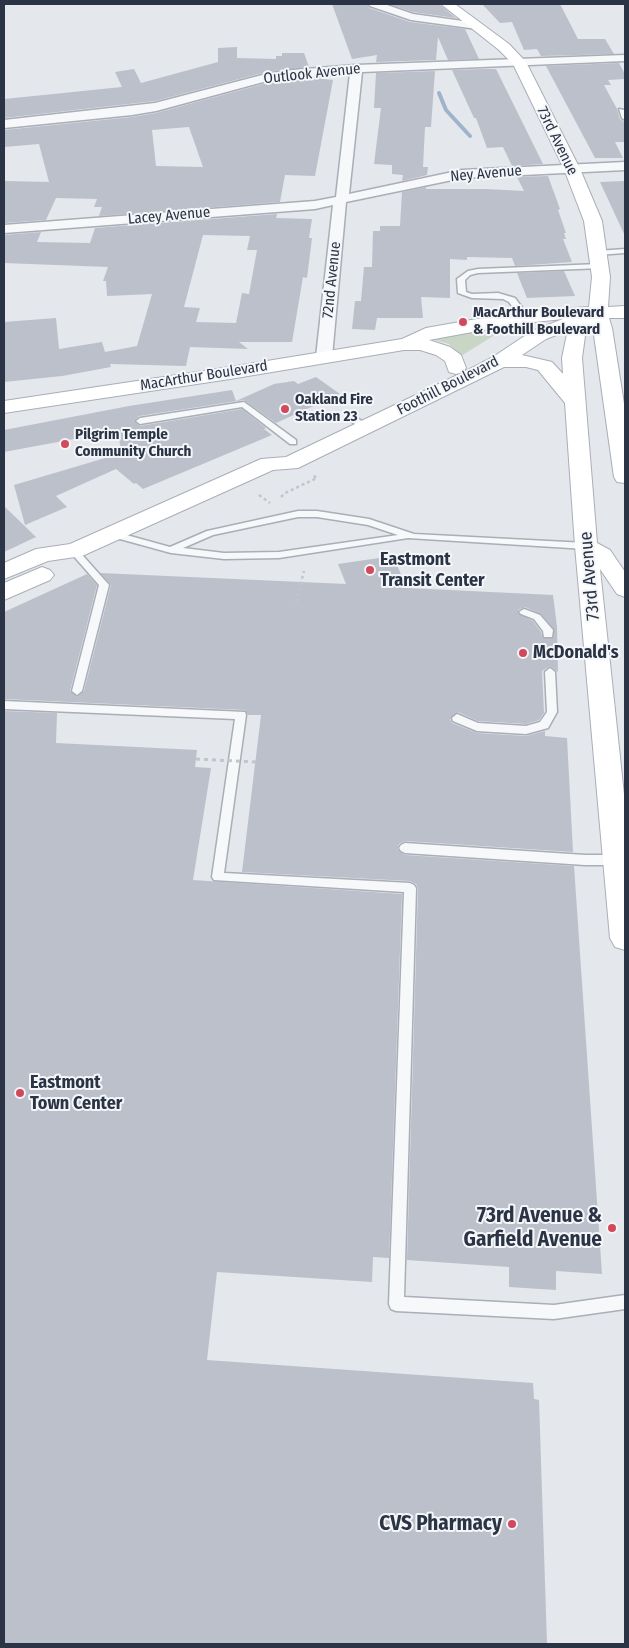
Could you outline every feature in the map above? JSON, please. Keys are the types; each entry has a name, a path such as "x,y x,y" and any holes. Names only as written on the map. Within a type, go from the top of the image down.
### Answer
{"main road":[{"name":"73rd Avenue","path":"446,4 504,47 519,62 572,169 593,221 601,277 598,313 604,332 625,477"},
{"name":"MacArthur Boulevard","path":"404,344 426,334 525,317 625,312"},
{"name":"73rd Avenue","path":"598,313 576,334 572,358 586,546 625,938"},
{"name":"Foothill Boulevard","path":"269,464 274,451 292,442 358,422 500,361 539,336 598,313"},
{"name":"Foothill Boulevard","path":"4,572 44,554 74,551 269,464 290,463 358,422 456,368 518,329 551,315"},
{"name":"MacArthur Boulevard","path":"4,407 404,344 422,344 443,351 454,359 456,368"},
{"path":"500,361 526,361 544,366 552,371 575,402"},
{"path":"586,546 602,555 625,589"},
{"name":"Foothill Boulevard","path":"4,592 60,567 74,551"}],"street":[{"path":"374,4 411,17 477,26"},
{"name":"Outlook Avenue","path":"4,124 156,107 266,78 356,69 625,58"},
{"name":"72nd Avenue","path":"324,357 356,69"},
{"name":"Ney Avenue","path":"341,200 462,174 625,166"},
{"name":"Lacey Avenue","path":"4,229 315,205 341,200"}],"lane":[{"path":"621,110 625,118"},
{"path":"525,317 512,300 506,297 498,295 466,295 462,293 461,284 464,276 478,271 598,260 625,251"},
{"path":"140,421 244,404 292,442"},
{"path":"171,550 210,533 298,514 317,514 369,522 406,536"},
{"path":"112,534 171,550 224,556 279,555 406,536 444,540 586,546"},
{"path":"74,551 104,585 77,691"},
{"path":"524,612 537,617 548,630 548,635"},
{"path":"457,718 477,727 526,730 544,724 552,712 550,672"},
{"path":"4,705 242,715 218,878 410,888 396,1304 554,1312 625,1302"},
{"path":"405,848 585,860 618,860"}],"path":[{"path":"280,497 285,492 316,478 308,472"},
{"path":"259,495 270,503"},
{"path":"296,602 304,571"},
{"path":"196,759 256,762"}],"green space":[{"path":"509,326 461,356 449,344 431,339"}],"building":[{"path":"332,4 367,4 369,8 410,22 465,29 479,59 448,60 438,37 436,60 376,62 377,55 352,59"},
{"path":"389,4 439,4 456,18 413,12"},
{"path":"482,4 560,4 578,39 605,39 614,54 541,56 537,49 524,50 512,22 500,23"},
{"path":"237,47 237,58 276,59 276,56 282,56 282,53 304,53 309,67 266,72 155,101 4,118 4,99 122,87 115,72 134,69 141,83 218,62 218,48"},
{"path":"619,63 625,74 625,79 608,80 611,85 604,85 617,109 620,119 625,123 625,142 615,142 623,158 595,158 546,66"},
{"path":"496,69 543,164 512,166 503,147 487,148 476,118 474,118 452,70"},
{"path":"435,71 431,127 425,127 423,167 428,167 427,175 402,181 403,175 392,174 392,165 374,164 381,108 374,108 376,73"},
{"path":"313,78 333,80 315,176 285,175 280,202 99,216 102,207 94,207 97,199 56,198 46,220 4,223 4,181 49,182 39,144 4,147 4,130 156,113 267,83","holes":["189,127 203,167 156,166 152,130"]},
{"path":"548,176 560,209 558,210 566,233 564,233 566,239 563,239 572,262 515,266 512,258 467,257 467,260 450,259 450,298 421,297 423,318 377,318 375,330 352,329 355,301 361,301 364,267 372,267 373,231 380,231 380,226 400,226 402,192 426,187 426,189 524,191 517,177"},
{"path":"625,181 625,236 600,182"},
{"path":"277,214 276,218 312,219 309,238 312,238 307,278 303,277 292,342 239,342 248,349 190,347 186,366 110,364 111,367 62,376 4,382 4,322 56,318 59,349 102,342 105,352 137,346 152,294 107,296 106,281 103,281 108,267 4,263 4,235 41,232 37,242 90,243 95,228","holes":["203,235 250,236 247,250 257,250 249,294 242,293 236,323 196,322 200,308 184,307"]},
{"path":"564,271 575,296 527,298 517,273"},
{"path":"316,377 340,394 276,423 244,400 139,416 134,421 140,426 242,409 272,435 143,489 116,469 56,496 67,507 25,525 14,485 122,453 117,431 4,452 4,430 129,406 232,390 236,401 274,384 294,381 298,384"},
{"path":"4,506 36,537 4,552"},
{"path":"393,556 407,588 553,595 557,627 558,672 550,666 542,671 544,713 539,720 526,724 478,721 458,712 450,719 452,723 477,733 526,736 545,731 545,736 567,738 573,852 405,841 399,844 397,849 405,855 574,866 602,1274 556,1271 556,1290 509,1287 509,1267 407,1260 418,888 416,884 410,881 242,872 261,715 248,715 245,710 4,699 4,612 87,574 97,585 70,691 77,697 84,691 111,585 100,573 346,584 338,564","holes":["525,607 541,614 554,629 553,638 543,638 533,621 518,613 518,610"]},
{"path":"4,711 57,713 56,743 197,750 195,767 211,768 193,880 402,894 389,1258 373,1257 372,1282 217,1272 207,1360 533,1383 534,1399 539,1400 547,1644 4,1644"}],"waterway":[{"path":"439,93 446,110 470,136"}],"place":[{"name":"MacArthur Boulevard & Foothill Boulevard","path":"463,322"},
{"name":"Oakland Fire Station 23","path":"285,409"},
{"name":"Pilgrim Temple Community Church","path":"65,444"},
{"name":"Eastmont Transit Center","path":"370,570"},
{"name":"McDonald's","path":"523,653"},
{"name":"Eastmont Town Center","path":"20,1093"},
{"name":"73rd Avenue & Garfield Avenue","path":"612,1228"},
{"name":"CVS Pharmacy","path":"512,1524"}]}
